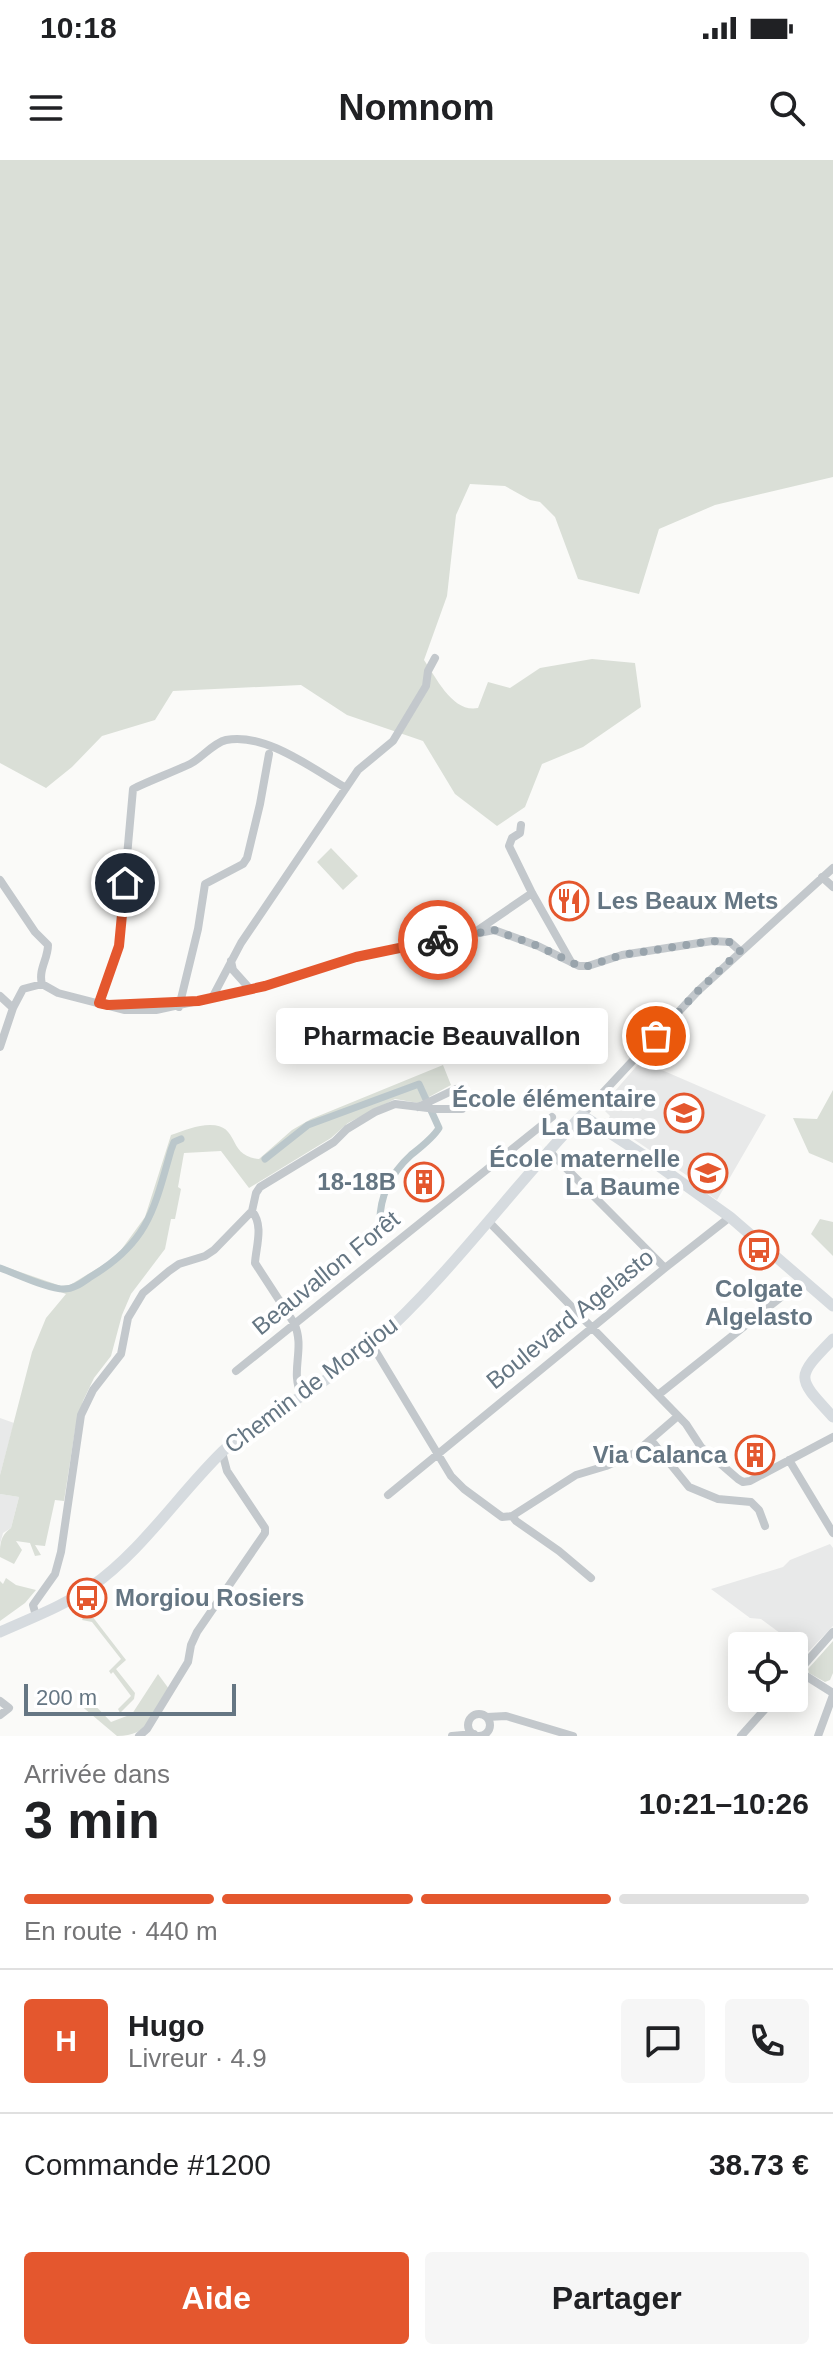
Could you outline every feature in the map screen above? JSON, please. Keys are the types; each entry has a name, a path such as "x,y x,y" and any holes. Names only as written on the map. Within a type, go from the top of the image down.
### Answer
{"street":[{"path":"212,998 358,770 393,741 426,686 428,671 435,658"},
{"path":"104,1004 119,946 133,789 192,763 224,740 261,743 346,788"},
{"path":"178,1004 198,929 205,884 243,864 247,858 271,750"},
{"path":"521,825 520,833 512,838 509,846 572,963"},
{"name":"Chemin de Morgiou","path":"0,1632 76,1596 111,1571 222,1452 259,1422 302,1396 372,1345 432,1286 548,1150 698,991 833,868"},
{"path":"822,877 833,887"},
{"path":"0,880 35,932 48,945 41,971 42,984"},
{"path":"474,933 532,893"},
{"path":"0,1047 23,989 42,984 58,993 138,1011 235,993 356,957 494,930 579,966 622,955 712,941 730,942 740,951"},
{"path":"232,965 250,989"},
{"path":"232,965 235,993"},
{"path":"0,996 13,1008"},
{"path":"417,1107 456,1089"},
{"path":"36,1616 33,1605 55,1574 61,1552 81,1415 93,1390 121,1354 128,1318 143,1293 179,1264 209,1254 252,1211 260,1187 334,1142 347,1129 366,1118 395,1104 462,1109"},
{"path":"582,1115 730,1217 833,1306"},
{"name":"Beauvallon Forêt","path":"236,1371 552,1117"},
{"path":"548,1150 665,1268"},
{"path":"252,1211 259,1228 255,1263 294,1323 300,1342 295,1375 302,1396"},
{"name":"Boulevard Agelasto","path":"388,1495 730,1217"},
{"path":"489,1222 678,1416 701,1447 743,1482 833,1437"},
{"path":"658,1395 795,1286"},
{"path":"833,1339 805,1371 808,1389 833,1417"},
{"path":"372,1345 451,1476 499,1515 511,1516 576,1475 635,1453 678,1416"},
{"path":"651,1440 689,1487 718,1499 751,1502 759,1510 765,1526"},
{"path":"139,1736 147,1729 188,1662 197,1632 265,1533 265,1528 227,1471 222,1452"},
{"path":"789,1460 833,1533"},
{"path":"511,1516 591,1578"},
{"path":"808,1660 833,1632"},
{"path":"808,1680 833,1694 818,1736"},
{"path":"0,1701 9,1708 0,1715"},
{"path":"741,1736 762,1712"},
{"path":"454,1735 476,1715 491,1719 506,1716 573,1736"},
{"path":"454,1735 484,1735 490,1728 491,1719"},
{"path":"469,1722 469,1729 474,1734"},
{"path":"537,1736 546,1729"}],"shaded area":[{"path":"0,160 833,160 833,477 715,505 659,529 639,594 578,579 555,517 540,502 505,486 470,484 456,515 447,596 424,660 440,685 461,705 478,708 488,682 510,688 540,668 592,659 635,663 641,707 583,747 542,764 525,807 497,826 455,794 423,741 347,715 301,685 173,691 155,720 102,736 46,788 0,763"},
{"path":"331,848 358,876 343,890 317,862"},
{"name":"École élémentaire La Baume","path":"641,1061 766,1115 717,1200 692,1183 692,1179 607,1121 610,1116 601,1107"},
{"path":"443,1065 451,1085 418,1103 395,1099 348,1123 331,1138 249,1188 221,1151 184,1153 178,1187 181,1189 165,1249 131,1294 111,1356 94,1378 83,1401 75,1430 64,1501 55,1500 45,1546 35,1545 41,1555 35,1556 30,1543 16,1541 22,1550 14,1564 0,1557 1,1541 11,1528 19,1497 0,1494 0,1475 32,1352 46,1318 66,1294 0,1270 0,1265 61,1286 70,1285 116,1257 145,1217 171,1135 200,1126 220,1126 242,1152 259,1159 292,1130 311,1119"},
{"path":"833,1090 833,1163 809,1153 793,1118 817,1119"},
{"path":"820,1219 833,1222 833,1256 811,1234"},
{"path":"0,1418 14,1423 0,1475"},
{"path":"0,1494 19,1497 11,1528 3,1533 0,1544"},
{"path":"830,1544 833,1548 833,1626 808,1652 808,1632 779,1632 761,1619 750,1618 711,1589 783,1567 790,1560"},
{"path":"6,1578 16,1585 36,1590 25,1603 0,1621 0,1581 3,1584"},
{"path":"88,1614 126,1660 116,1669 135,1693 134,1699 120,1713 118,1709 131,1696 109,1671 121,1659 92,1622 82,1620"},
{"path":"833,1641 833,1673 830,1680 825,1682 809,1673 808,1669"},
{"path":"158,1674 169,1689 149,1722 137,1732 117,1736 79,1704 86,1696 111,1722 132,1714"}],"waterway":[{"path":"265,1159 308,1125 419,1084 439,1128 411,1155 390,1182 380,1214 381,1238"},
{"path":"0,1268 41,1284 64,1289 72,1288 111,1263 126,1250 146,1223 174,1142 181,1139"}],"way so far":[{"path":"438,940 494,930 538,946 579,966 622,955 712,941 730,942 740,951 656,1036"}],"place":[{"name":"Les Beaux Mets","path":"569,901"},
{"name":"Pharmacie Beauvallon","path":"656,1036"},
{"name":"École élémentaire La Baume","path":"684,1113"},
{"name":"École maternelle La Baume","path":"708,1173"},
{"name":"18-18B","path":"424,1182"},
{"name":"Colgate Algelasto","path":"759,1250"},
{"name":"Via Calanca","path":"755,1455"},
{"name":"Morgiou Rosiers","path":"87,1598"}],"route":[{"path":"125,883 115,965 99,1003 108,1005 198,1001 265,986 356,957 438,940"}]}
